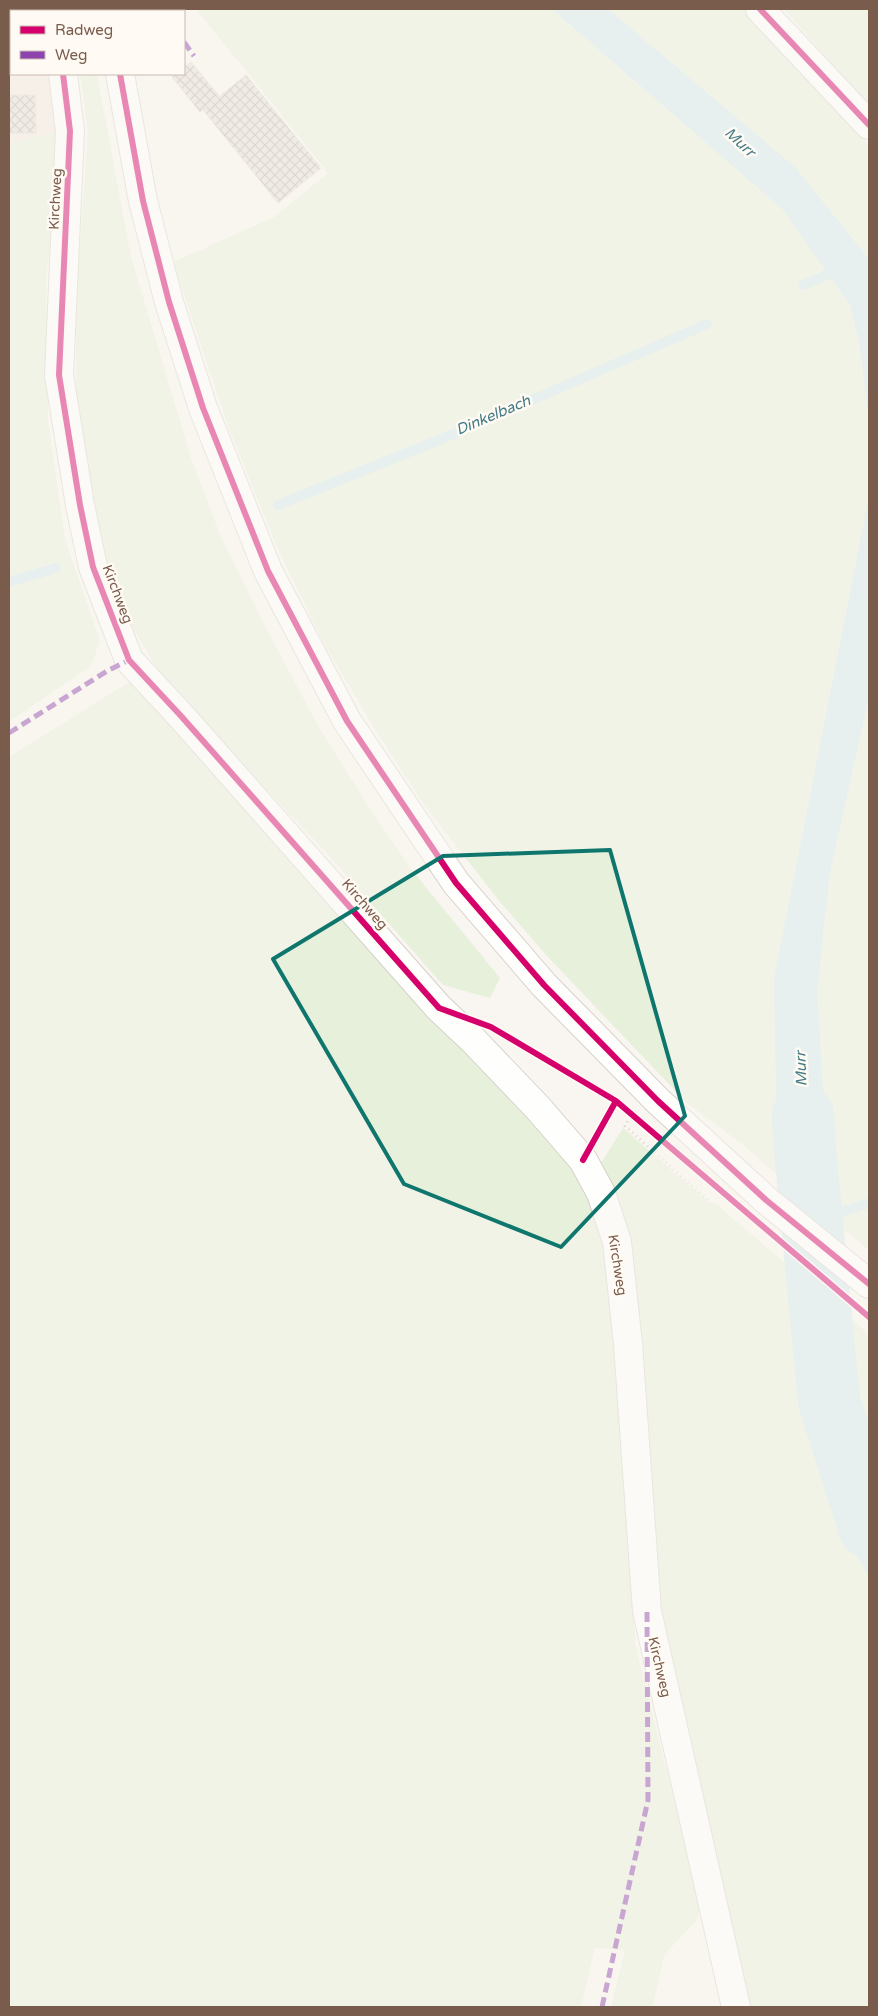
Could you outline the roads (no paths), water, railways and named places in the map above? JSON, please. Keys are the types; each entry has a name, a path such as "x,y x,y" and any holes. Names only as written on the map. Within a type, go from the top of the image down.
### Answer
{"street":[{"path":"760,9 869,126"},
{"name":"Kirchweg","path":"63,75 70,131 59,375 80,505 93,567 129,660 188,723 439,1008 473,1040 538,1108 583,1160 601,1193 617,1242 628,1344 647,1611 736,2007"},
{"path":"120,75 143,201 169,302 203,408 268,571 347,721 456,882 544,985 658,1102 766,1200 869,1284"}],"water":[{"path":"552,9 608,9 795,167 869,259 869,426 860,346 850,305 783,210"},
{"path":"869,496 869,698 830,872 817,991 831,1219 777,1175 774,978"},
{"path":"791,1268 836,1304 853,1405 869,1454 869,1579 854,1550 807,1415"}],"waterway":[{"name":"Dinkelbach","path":"803,285 839,270"},
{"name":"Dinkelbach","path":"278,505 456,433 707,324"},
{"name":"Dinkelbach","path":"9,582 56,568"},
{"name":"Murr","path":"803,1115 829,1401 869,1527"},
{"path":"812,1222 869,1203"}]}
